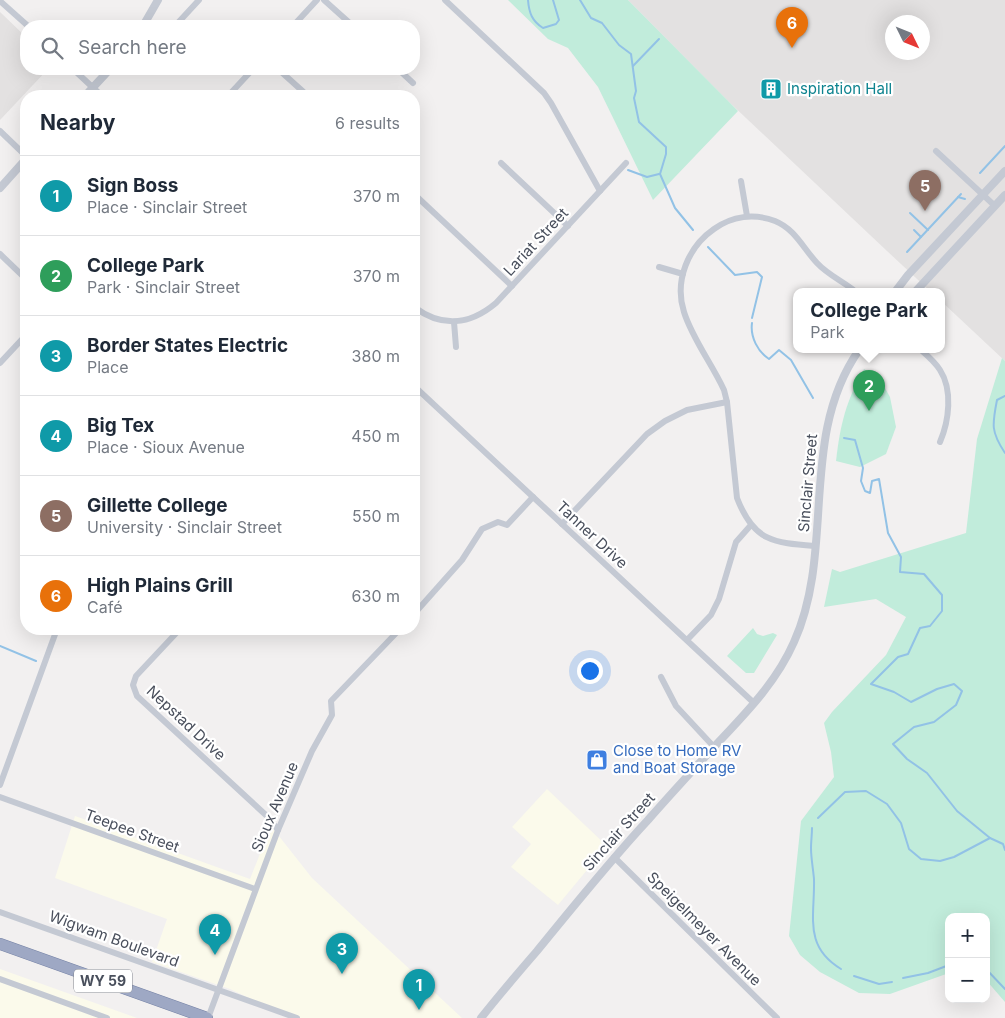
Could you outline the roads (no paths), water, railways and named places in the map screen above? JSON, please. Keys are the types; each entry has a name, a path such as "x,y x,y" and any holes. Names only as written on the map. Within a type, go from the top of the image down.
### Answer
{"highway":[{"name":"WY 59","path":"0,944 208,1018"}],"street":[{"path":"0,0 22,20"},
{"path":"148,20 158,0"},
{"path":"180,20 199,0"},
{"path":"299,20 317,0"},
{"path":"324,0 346,20"},
{"path":"445,0 544,92 600,191"},
{"path":"79,75 95,90"},
{"path":"93,88 105,75"},
{"path":"234,90 247,75"},
{"path":"285,75 301,90"},
{"path":"404,75 413,83"},
{"path":"0,131 20,152"},
{"path":"936,151 995,206"},
{"name":"Lariat Street","path":"454,322 472,318 485,312 512,286 626,163"},
{"path":"501,164 568,226"},
{"path":"0,188 20,165"},
{"path":"898,288 1005,171"},
{"path":"741,181 747,216"},
{"path":"919,288 1005,195"},
{"path":"420,200 512,286"},
{"path":"816,546 776,542 764,536 751,525 742,512 737,498 724,390 690,328 680,295 687,260 696,245 721,223 747,216 775,221 790,230 802,242 817,263 829,274 850,288"},
{"path":"0,254 20,273"},
{"path":"659,268 683,274"},
{"path":"420,311 426,315 454,322 456,347"},
{"path":"0,363 20,341"},
{"name":"Sinclair Street","path":"484,1017 614,857 754,703 782,666 795,641 806,610 813,579 822,453 827,426 844,377 857,353"},
{"path":"924,353 941,371 947,388 946,427 940,442"},
{"name":"Tanner Drive","path":"420,392 754,703"},
{"path":"562,524 647,434 665,421 687,410 726,402"},
{"path":"420,607 462,560 482,529 498,522 507,526 533,497"},
{"path":"687,640 711,615 719,598 736,542 751,525"},
{"path":"0,785 56,635"},
{"name":"Nepstad Drive","path":"174,635 136,676 132,685 137,696 268,817 278,830"},
{"name":"Sioux Avenue","path":"208,1018 278,830 312,751 332,715 331,701 394,635"},
{"path":"661,677 676,706 714,747"},
{"name":"Teepee Street","path":"0,797 255,889"},
{"name":"Speigelmeyer Avenue","path":"614,857 776,1018"},
{"name":"Wigwam Boulevard","path":"0,912 297,1018"},
{"path":"0,979 107,1018"}],"waterway":[{"path":"528,0 532,16 543,28 556,24 559,20 553,0"},
{"path":"580,0 591,18 602,23 619,45 631,54 636,91 634,98 639,122 666,147 666,154 660,174 675,208 693,230"},
{"path":"633,66 659,39"},
{"path":"980,173 1005,146"},
{"path":"628,170 647,177 659,174"},
{"path":"907,252 961,194"},
{"path":"958,197 965,199"},
{"path":"910,213 928,230"},
{"path":"914,230 921,237"},
{"path":"708,247 735,275 757,272 762,277 752,318"},
{"path":"752,323 752,334 761,352 769,359 779,350 791,360 813,398"},
{"path":"1005,396 997,400 994,416 995,434 1005,453"},
{"path":"844,438 855,440 863,468 861,481 865,491 870,493 872,481 879,479 888,533 901,557 900,572 924,574 942,595 942,611 930,626 920,628 908,654 898,657 871,684 894,692 911,702 937,689 954,684 962,691 956,705 934,722 914,727 893,744 907,759 927,773 957,811 990,838"},
{"path":"0,646 36,661"},
{"path":"818,818 845,792 866,791 887,804 901,823 909,849 921,859 940,861 954,857 990,838 1003,844 1005,850"},
{"path":"812,828 813,918 816,940 829,960 841,969"},
{"path":"903,978 928,973 945,967"},
{"path":"990,973 1005,989"},
{"path":"854,976 879,984 892,982"}],"place":[{"name":"High Plains Grill","path":"792,48"},
{"name":"Inspiration Hall","path":"771,89"},
{"name":"Gillette College","path":"925,211"},
{"name":"College Park","path":"869,411"},
{"name":"Close to Home RV and Boat Storage","path":"597,760"},
{"name":"Big Tex","path":"215,955"},
{"name":"Border States Electric","path":"342,974"},
{"name":"Sign Boss","path":"419,1010"}]}
